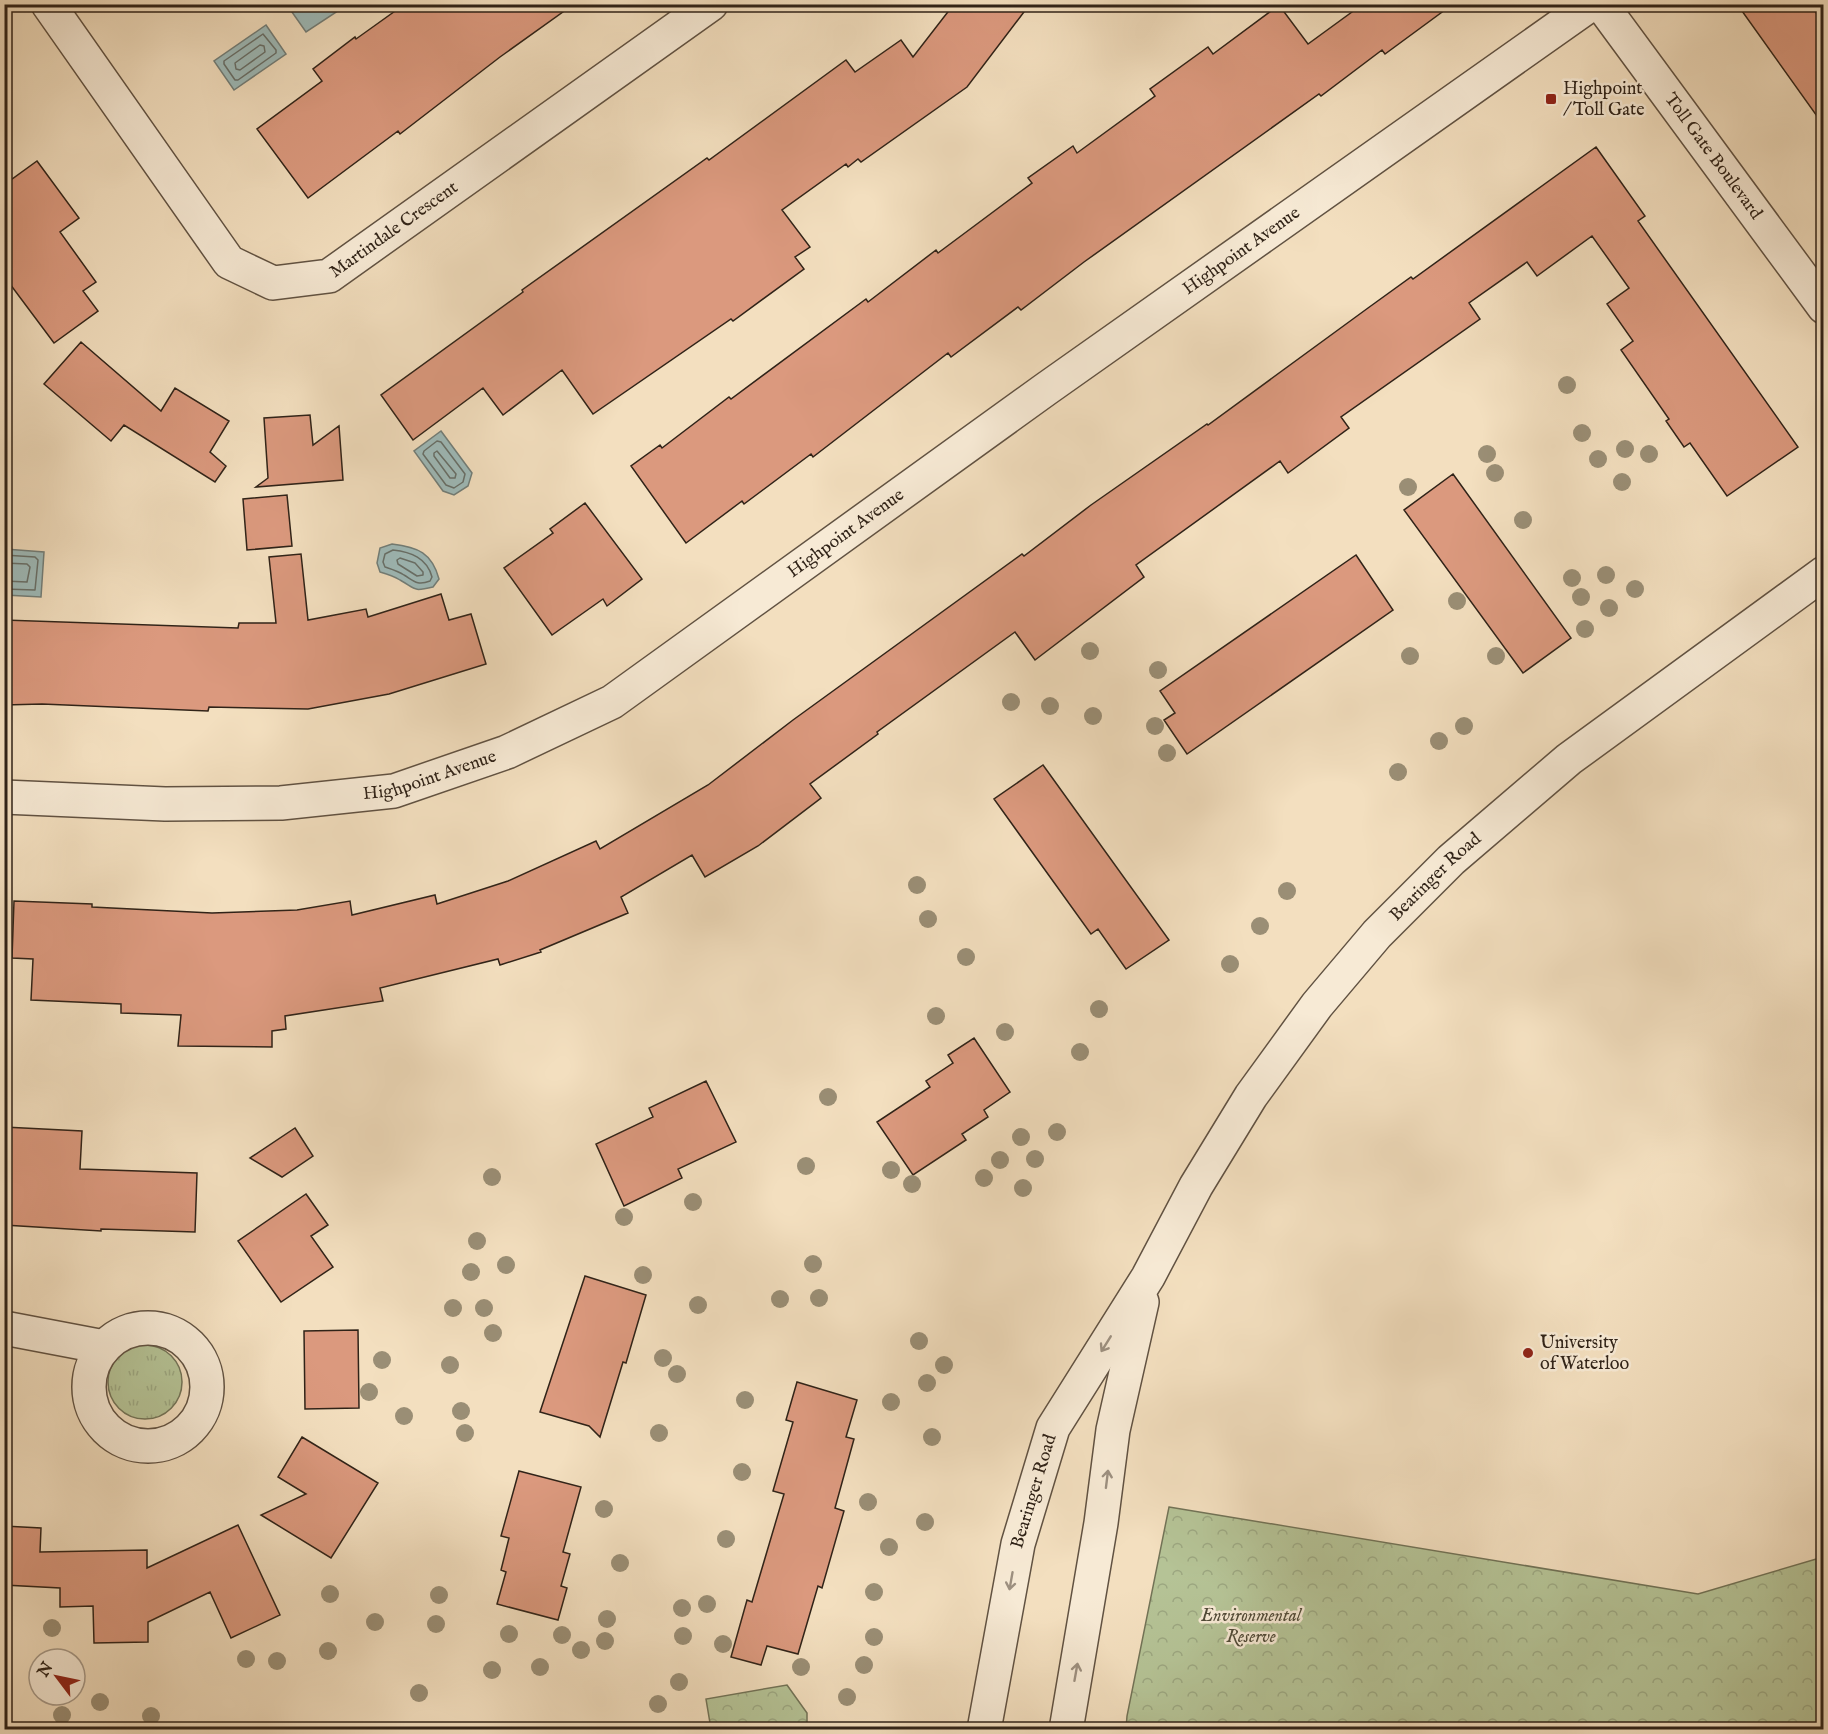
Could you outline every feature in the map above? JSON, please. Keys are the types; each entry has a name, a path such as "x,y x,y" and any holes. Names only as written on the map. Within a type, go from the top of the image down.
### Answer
{"street":[{"name":"Martindale Crescent","path":"48,4 229,262 273,283 329,276 711,4"},
{"name":"Highpoint Avenue","path":"4,797 165,804 281,803 394,791 507,752 612,702 1046,389 1591,4"},
{"name":"Toll Gate Boulevard","path":"1601,4 1824,307"},
{"name":"Bearinger Road","path":"984,1730 1018,1544 1053,1428 1148,1277 1197,1186 1251,1096 1317,1005 1377,934 1451,860 1569,759 1824,573"},
{"name":"Bearinger Road","path":"1066,1730 1101,1523 1113,1430 1148,1277"},
{"path":"4,1328 104,1347"}],"green space":[{"path":"138,1345 152,1345 166,1351 176,1361 182,1375 182,1389 176,1403 166,1413 152,1419 138,1419 124,1413 114,1403 108,1389 108,1375 114,1361 124,1351"},
{"name":"Environmental Reserve","path":"1169,1507 1698,1594 1823,1557 1823,1729 1126,1729"},
{"path":"787,1685 807,1713 807,1729 711,1729 706,1699"}],"water":[{"path":"287,4 347,5 306,32"},
{"path":"266,25 286,54 234,90 214,61"},
{"path":"441,431 472,473 468,486 454,495 443,491 414,451"},
{"path":"392,544 409,547 428,557 439,579 433,587 415,589 395,577 380,572 377,563 380,548"},
{"path":"5,549 44,552 41,597 5,595"}],"building":[{"path":"405,4 574,4 500,57 400,134 398,131 308,198 257,129 322,81 313,69 355,37 356,39"},
{"path":"954,4 1030,4 967,87 861,162 858,159 848,167 846,164 782,210 810,247 795,257 804,269 733,321 731,319 593,414 562,370 503,415 483,388 413,440 381,395 523,292 522,290 707,158 709,160 846,60 855,72 901,40 913,57"},
{"path":"1363,4 1453,4 1385,54 1382,50 1321,96 1319,94 1084,262 1021,310 1018,307 951,357 948,353 813,457 811,454 744,504 742,501 686,543 631,466 660,445 662,448 866,299 868,302 936,250 938,253 1032,183 1028,178 1073,146 1077,153 1155,96 1150,89 1208,47 1213,54 1279,5 1308,44"},
{"path":"1737,4 1810,4 1824,24 1824,126"},
{"path":"1596,147 1645,216 1638,221 1798,447 1727,496 1690,443 1684,447 1666,421 1669,419 1621,350 1633,341 1607,304 1629,288 1592,236 1537,276 1527,262 1469,303 1480,319 1341,417 1349,428 1288,473 1280,461 1136,565 1144,577 1035,660 1015,632 877,732 878,734 810,784 821,798 758,846 705,877 692,855 621,897 628,913 540,950 541,952 500,965 498,959 380,988 383,1001 285,1016 286,1029 272,1031 272,1047 178,1046 181,1015 121,1013 121,1004 31,1000 33,959 12,958 14,901 212,913 297,910 350,901 352,915 435,895 437,904 508,881 596,841 600,849 708,785 793,720 1022,554 1024,556 1091,505 1208,425 1411,277 1413,279"},
{"path":"37,161 79,218 60,232 96,282 83,291 98,311 54,343 4,276 4,185"},
{"path":"81,342 161,411 175,388 229,421 210,452 226,466 215,482 124,425 111,441 44,384"},
{"path":"310,415 313,445 339,426 343,480 256,487 268,478 264,418"},
{"path":"1453,474 1571,638 1523,673 1404,510"},
{"path":"287,495 292,546 247,550 243,499"},
{"path":"585,503 642,579 607,606 603,599 552,635 504,568 553,533 550,529"},
{"path":"301,554 308,620 366,609 368,617 441,594 449,620 471,614 486,664 389,694 308,709 209,707 208,711 42,704 4,705 4,620 238,628 239,623 276,623 269,557"},
{"path":"1356,555 1393,610 1187,754 1164,720 1175,713 1160,691"},
{"path":"1043,765 1169,940 1126,969 1098,929 1091,934 994,799"},
{"path":"974,1038 1010,1092 984,1110 988,1117 962,1134 966,1140 913,1175 877,1122 930,1087 926,1081 953,1063 948,1055"},
{"path":"706,1081 736,1142 678,1169 682,1178 624,1206 596,1144 653,1117 649,1108"},
{"path":"4,1127 82,1131 80,1169 197,1173 195,1232 101,1229 101,1231 4,1225"},
{"path":"295,1128 313,1156 282,1177 250,1158"},
{"path":"306,1194 328,1225 311,1236 333,1267 281,1302 238,1241"},
{"path":"585,1276 646,1295 626,1363 623,1362 600,1437 589,1426 540,1412"},
{"path":"358,1330 359,1408 305,1409 304,1331"},
{"path":"797,1382 857,1400 846,1437 854,1439 835,1508 844,1511 822,1588 818,1586 798,1654 767,1646 761,1665 731,1657 747,1600 752,1602 784,1494 773,1491 793,1422 786,1420"},
{"path":"302,1437 378,1483 331,1558 261,1515 306,1494 278,1477"},
{"path":"519,1471 581,1487 563,1552 570,1554 561,1586 567,1588 558,1620 497,1604 506,1572 501,1570 509,1538 501,1536"},
{"path":"238,1525 280,1615 231,1638 210,1592 148,1622 148,1642 94,1643 93,1606 60,1607 60,1588 4,1585 4,1526 41,1528 40,1552 147,1550 147,1568"}],"place":[{"name":"Highpoint / Toll Gate","path":"1551,99"},
{"name":"University of Waterloo","path":"1528,1353"}]}
